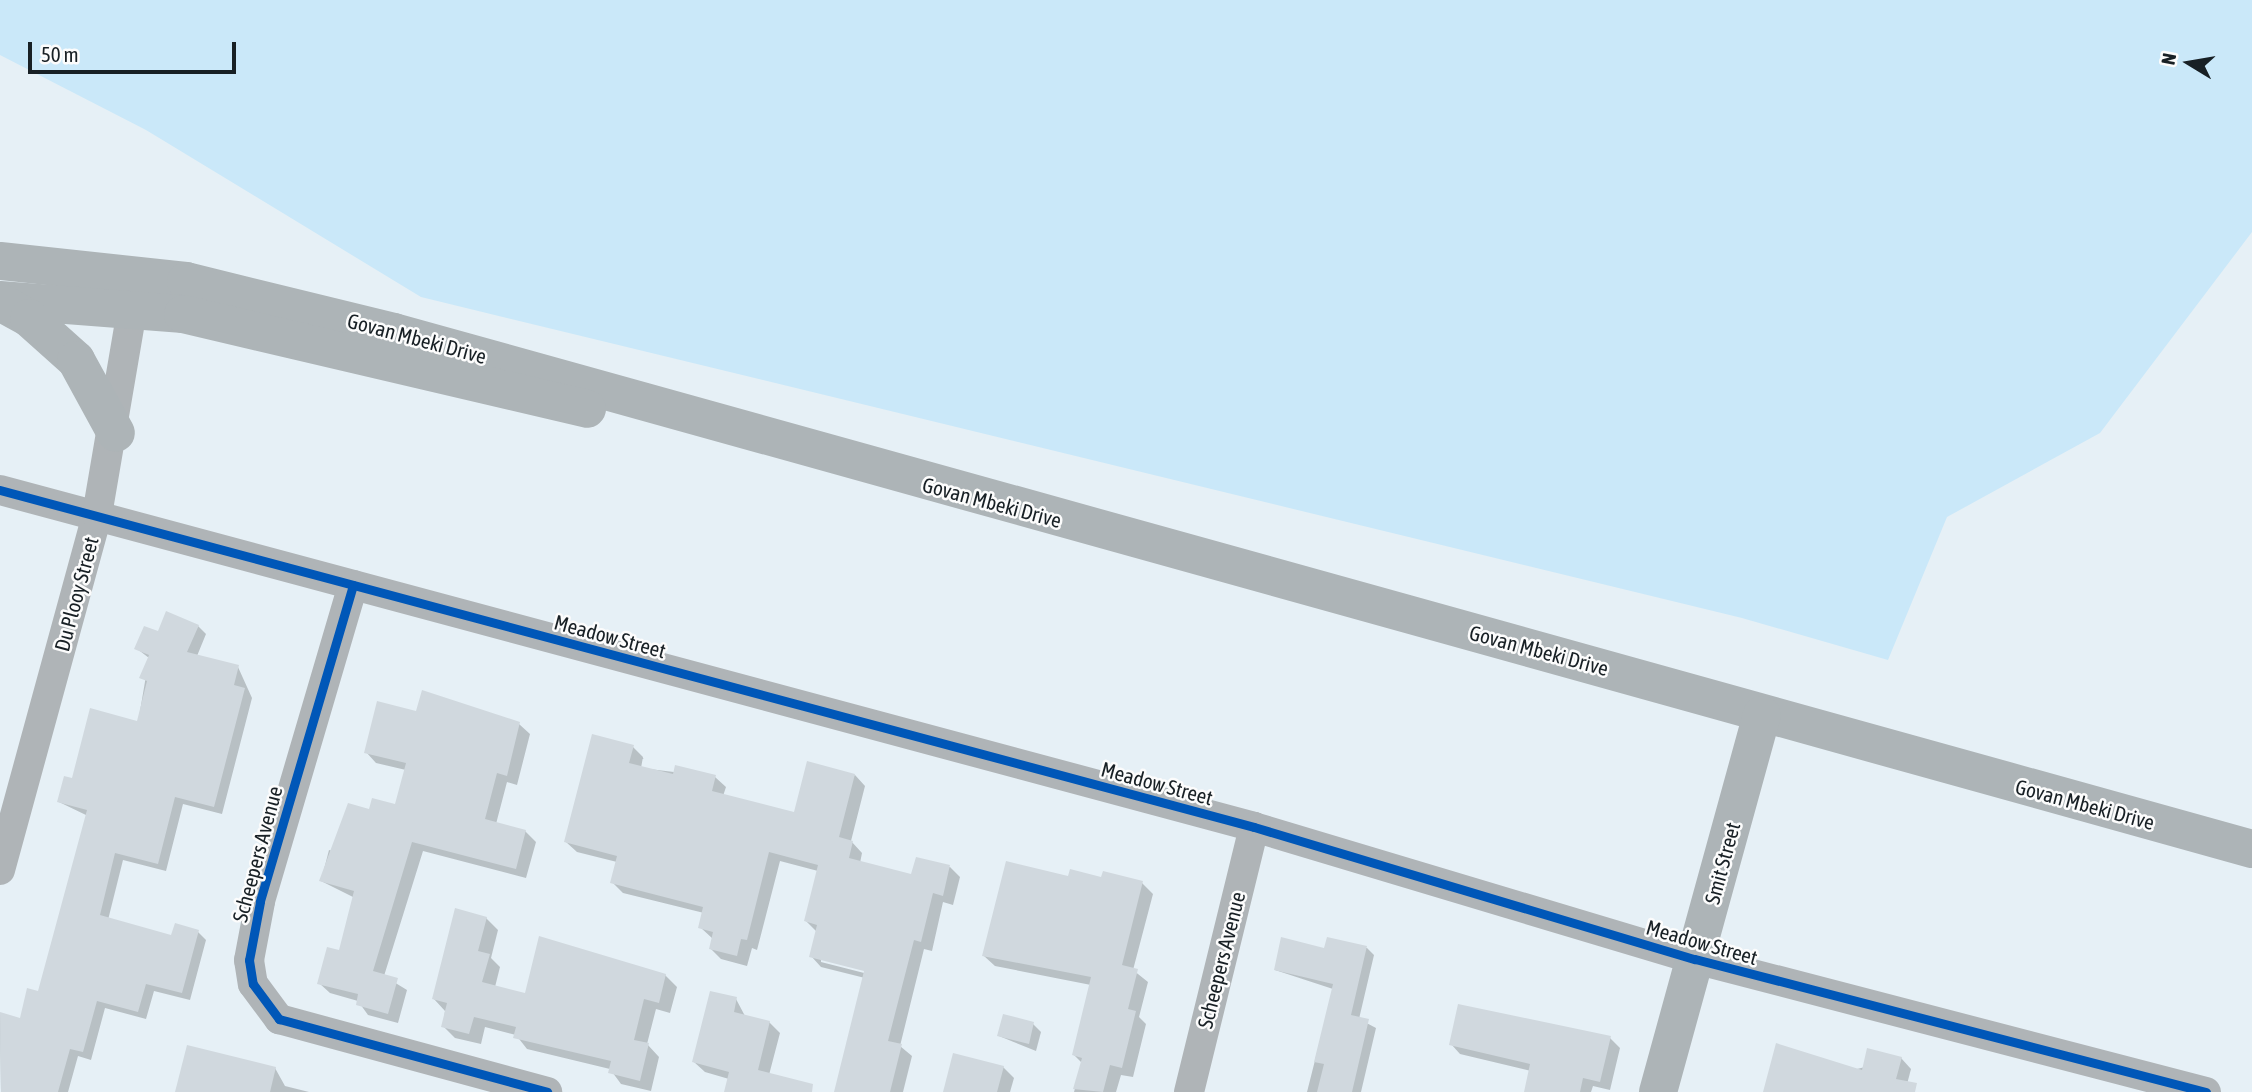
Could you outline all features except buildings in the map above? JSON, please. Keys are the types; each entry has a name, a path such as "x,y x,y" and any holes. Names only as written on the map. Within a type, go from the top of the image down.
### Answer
{"main road":[{"name":"Govan Mbeki Drive","path":"0,261 136,290 394,331 826,456 2252,849"},
{"name":"Govan Mbeki Drive","path":"0,301 136,290"},
{"path":"0,301 29,318 76,360 116,433"},
{"name":"Smit Street","path":"1658,1092 1762,715"}],"street":[{"name":"Du Plooy Street","path":"0,870 97,515 116,433 136,290"},
{"name":"Meadow Street","path":"0,490 1254,827 1695,959 2146,1085 2206,1092"},
{"name":"Scheepers Avenue","path":"353,585 260,902 249,960 253,984 279,1019 547,1092"},
{"name":"Scheepers Avenue","path":"1189,1092 1254,827"}],"shaded area":[{"path":"0,0 2252,0 2252,232 2100,433 1947,517 1888,660 1742,618 421,297 146,130 0,55"}],"cycle path":[{"path":"0,490 1254,827 1695,959 2206,1092"},
{"path":"353,585 260,902 249,960 253,984 279,1019 547,1092"}]}
